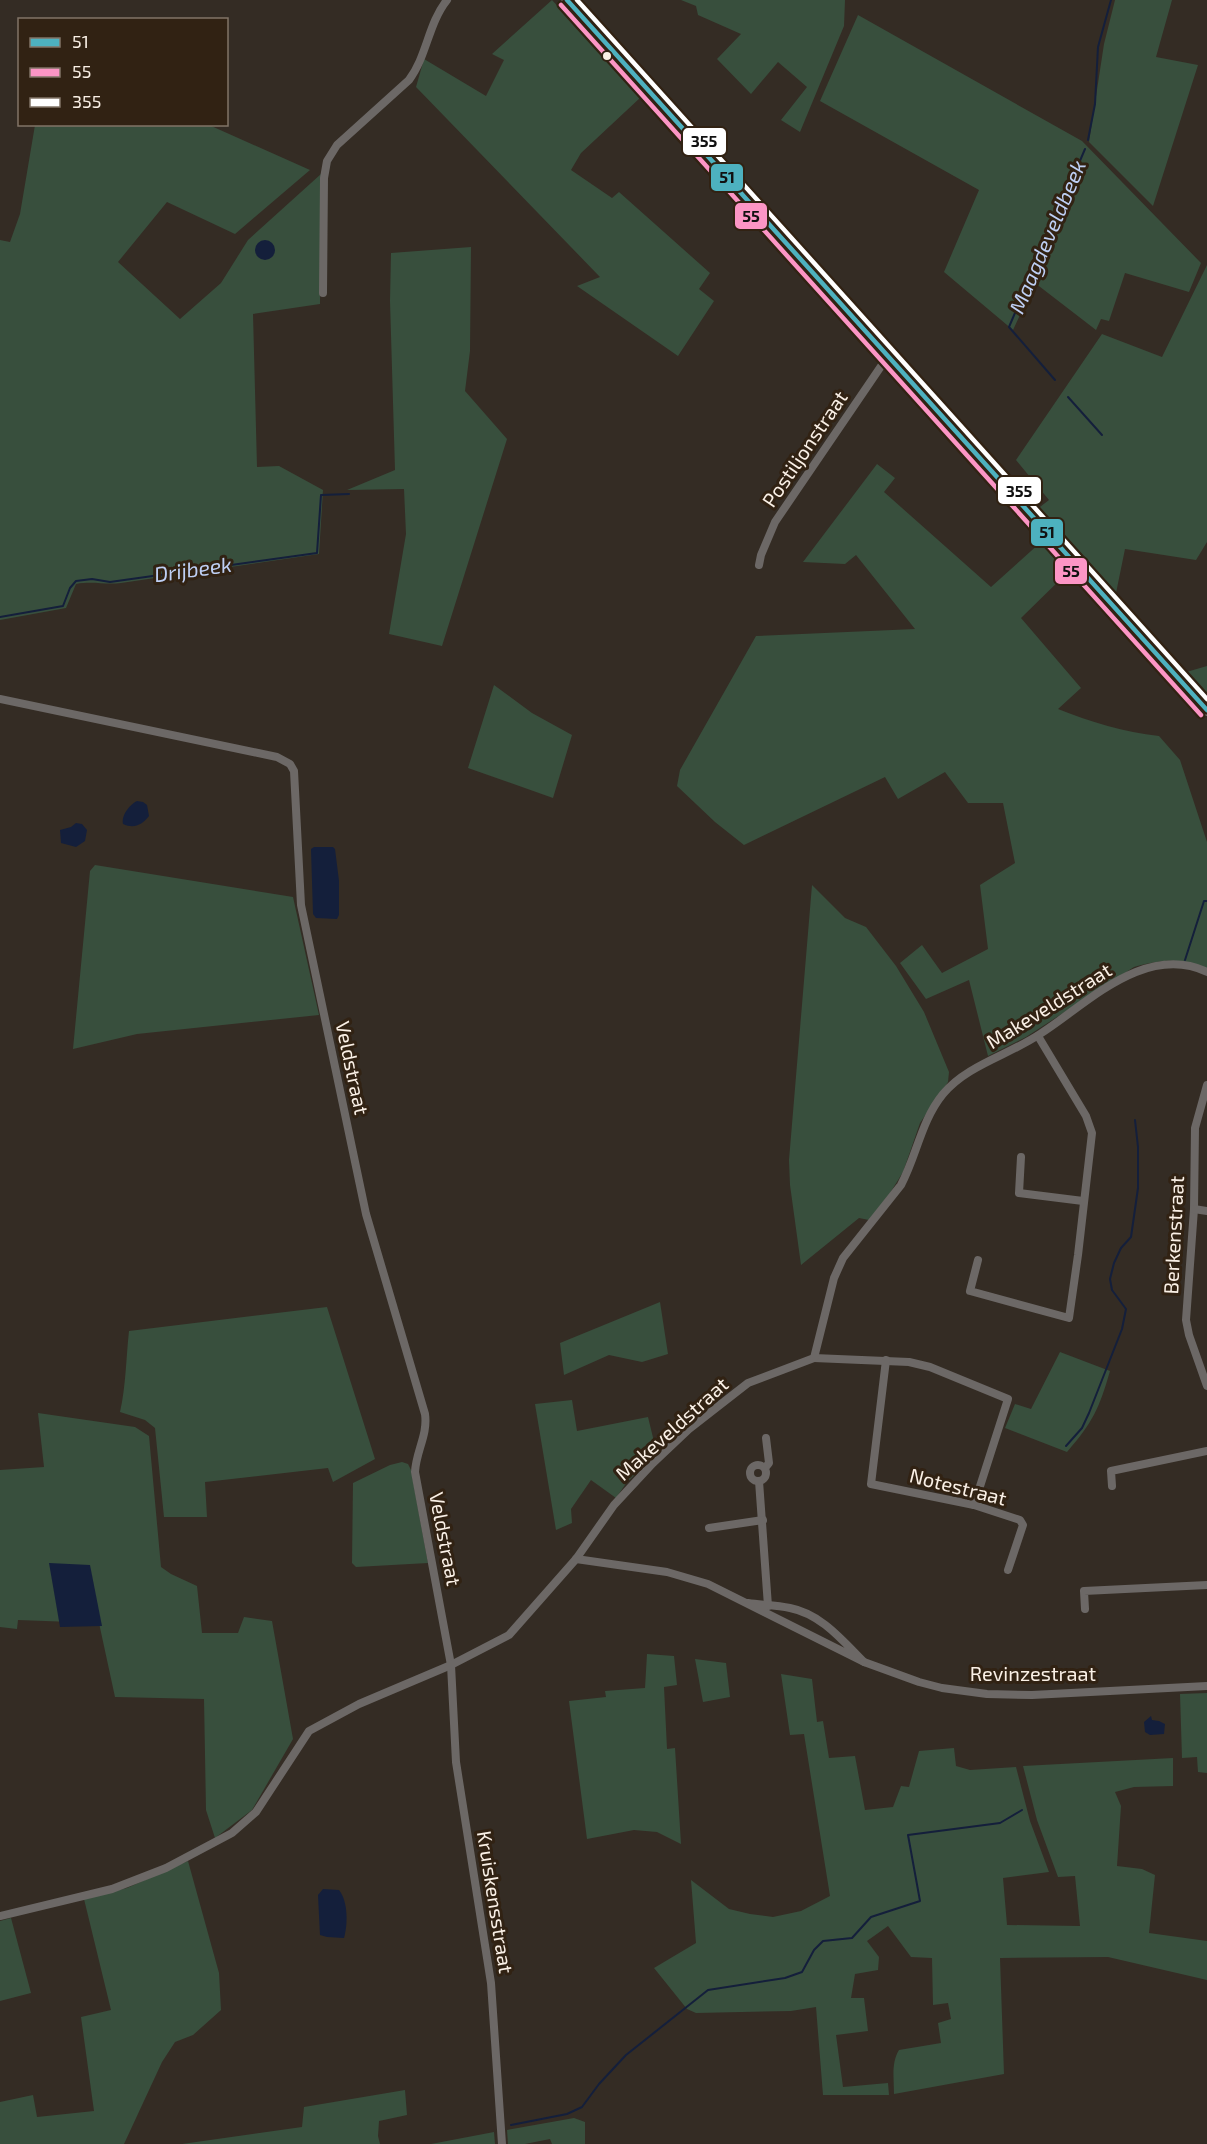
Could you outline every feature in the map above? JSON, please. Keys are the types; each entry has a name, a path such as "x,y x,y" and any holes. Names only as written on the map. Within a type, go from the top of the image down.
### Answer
{"main road":[{"path":"567,0 1207,710"}],"street":[{"path":"323,293 324,178 327,161 337,145 416,71 437,13 447,0"},
{"name":"Postiljonstraat","path":"759,565 775,522 888,356"},
{"name":"Veldstraat","path":"0,699 277,757 292,767 296,781 300,905 366,1214 425,1414 426,1431 417,1457 415,1472 451,1665"},
{"name":"Makeveldstraat","path":"0,1916 112,1889 166,1868 232,1833 256,1812 309,1731 359,1704 451,1665 509,1635 576,1558 614,1505 689,1429 748,1383 814,1358 834,1278 843,1258 901,1185 908,1172 922,1128 942,1095 957,1078 1038,1036 1104,990 1135,972 1172,964 1196,966 1207,972"},
{"path":"978,1260 970,1291 1069,1318 1092,1133 1086,1116 1038,1036"},
{"name":"Berkenstraat","path":"1207,1085 1195,1128 1194,1209 1186,1320 1189,1335 1207,1382"},
{"path":"1021,1157 1019,1193 1083,1201"},
{"path":"1194,1209 1207,1211"},
{"path":"814,1358 909,1362 930,1367 1008,1399 974,1505"},
{"name":"Notestraat","path":"886,1360 871,1484 974,1505 1020,1520 1023,1525 1008,1570"},
{"path":"765,1467 769,1463 766,1438"},
{"path":"1112,1486 1111,1471 1207,1451"},
{"path":"759,1481 752,1478 750,1470 758,1464 765,1467"},
{"path":"759,1481 766,1474 765,1467"},
{"path":"759,1481 768,1606"},
{"path":"709,1528 763,1520"},
{"name":"Revinzestraat","path":"576,1558 667,1572 708,1584 864,1662 942,1688 987,1694 1032,1695 1207,1686"},
{"path":"1085,1609 1084,1591 1207,1585"},
{"name":"Revinzestraat","path":"748,1603 788,1607 817,1618 864,1662"},
{"name":"Kruiskensstraat","path":"451,1665 456,1762 491,1983 502,2144"}],"green space":[{"path":"552,0 641,97 581,153 571,170 612,198 619,192 710,273 699,289 714,301 678,356 577,286 600,277 416,87 424,59 486,96 504,60 492,54"},
{"path":"681,0 845,0 844,26 800,132 781,120 807,87 778,62 751,94 717,59 741,34 698,15 696,6"},
{"path":"1115,0 1172,0 1156,57 1198,65 1153,206 1089,142 1104,44"},
{"path":"858,15 1082,141 1201,263 1189,292 1125,273 1109,321 1101,319 1096,330 1035,283 1013,330 944,272 979,190 820,101"},
{"path":"35,126 211,126 310,170 235,234 167,202 118,262 180,319 221,283 248,240 321,174 320,304 253,314 257,467 279,466 323,490 319,554 121,583 76,584 66,608 0,620 0,240 10,242 20,214"},
{"path":"471,247 470,351 465,391 507,439 442,646 389,634 406,534 404,489 347,490 395,470 390,301 391,253"},
{"path":"1207,265 1207,542 1196,560 1125,549 1115,598 1036,510 1049,500 1016,460 1102,334 1162,357"},
{"path":"877,464 895,478 884,492 991,587 1041,542 1069,571 1021,618 1081,688 1058,709 1108,726 1159,736 1180,760 1207,842 1207,968 1187,962 1170,961 1134,967 1026,1037 988,1056 969,980 926,999 900,963 922,945 942,973 988,949 980,885 1015,863 1003,803 968,803 945,772 898,799 885,777 744,845 715,822 677,786 680,770 756,636 915,629 856,555 845,564 803,562"},
{"path":"1207,666 1207,700 1183,673"},
{"path":"494,685 532,713 572,735 553,798 468,768"},
{"path":"95,865 293,897 319,1015 137,1034 73,1049 90,871"},
{"path":"812,885 845,918 866,927 896,966 924,1012 949,1072 948,1082 920,1123 903,1172 890,1193 869,1220 859,1218 801,1265 790,1185 789,1160"},
{"path":"660,1302 668,1354 642,1362 609,1355 564,1375 560,1343"},
{"path":"327,1307 375,1459 333,1482 328,1468 205,1482 207,1517 164,1517 155,1428 145,1420 120,1412 129,1331"},
{"path":"1060,1352 1110,1371 1094,1414 1067,1452 1005,1428 1015,1404 1031,1409"},
{"path":"572,1400 577,1431 648,1417 657,1454 627,1482 616,1498 591,1480 571,1509 572,1523 556,1530 535,1404"},
{"path":"38,1413 135,1427 149,1436 161,1567 197,1586 202,1633 238,1633 244,1617 272,1621 293,1739 252,1810 215,1838 206,1810 204,1699 115,1697 99,1623 18,1620 17,1629 0,1627 0,1470 44,1467"},
{"path":"402,1462 408,1464 411,1470 428,1563 356,1567 352,1563 353,1483 390,1465"},
{"path":"647,1654 674,1656 677,1685 664,1687 667,1749 675,1748 681,1844 657,1832 634,1830 587,1839 569,1701 606,1697 605,1691 645,1688"},
{"path":"695,1659 726,1663 730,1697 703,1702"},
{"path":"781,1674 812,1679 817,1722 823,1721 829,1758 855,1756 865,1810 893,1807 901,1786 909,1787 919,1751 954,1748 956,1766 970,1770 1016,1767 1030,1821 1049,1872 1003,1878 1007,1925 1080,1926 1075,1876 1058,1877 1037,1820 1023,1766 1173,1758 1173,1786 1134,1787 1115,1792 1121,1806 1117,1866 1142,1869 1155,1875 1149,1933 1207,1941 1207,1980 1108,1957 1000,1958 1004,2074 894,2094 894,2066 899,2050 941,2043 938,2023 951,2019 948,2003 933,2005 932,1958 911,1957 888,1926 867,1941 879,1957 878,1970 855,1974 851,1998 864,1998 868,2031 836,2035 843,2087 888,2083 889,2095 823,2095 816,2007 791,2011 696,2013 687,2009 654,1968 696,1943 691,1880 729,1909 773,1917 801,1911 830,1896 804,1734 790,1735"},
{"path":"1207,1693 1207,1773 1198,1772 1197,1757 1182,1758 1180,1694"},
{"path":"188,1861 219,1973 221,2010 193,2035 175,2042 162,2062 124,2144 0,2144 0,2102 33,2095 37,2117 94,2111 81,2017 111,2010 84,1899 127,1888"},
{"path":"11,1918 31,1993 0,2001 0,1921"},
{"path":"405,2090 407,2115 379,2121 380,2144 182,2144 302,2127 304,2107"},
{"path":"574,2118 585,2122 585,2144 552,2144 550,2139 525,2144 508,2144 507,2130"},
{"path":"494,2132 495,2144 431,2144"}],"water":[{"path":"265,240 272,243 275,250 272,257 265,260 258,257 255,250 258,243"},
{"path":"137,801 147,805 149,816 138,825 123,824 126,811"},
{"path":"76,823 82,824 87,830 85,841 76,847 61,843 60,830"},
{"path":"333,847 335,849 339,881 337,919 316,918 313,914 311,849"},
{"path":"49,1563 90,1565 102,1626 60,1627"},
{"path":"1151,1716 1152,1720 1165,1724 1164,1734 1150,1735 1145,1732 1144,1722"},
{"path":"323,1889 339,1890 342,1895 346,1913 344,1938 320,1935 318,1895"}],"waterway":[{"name":"Maagdeveldbeek","path":"1088,140 1095,104 1098,47 1111,0"},
{"name":"Maagdeveldbeek","path":"1055,380 1009,327 1085,149"},
{"name":"Maagdeveldbeek","path":"1068,397 1102,435"},
{"name":"Drijbeek","path":"0,617 63,606 70,588 76,581 92,579 110,582 317,553 321,495 349,494"},
{"name":"Maagdeveldbeek","path":"1185,960 1204,901 1207,901"},
{"name":"Maagdeveldbeek","path":"1066,1446 1082,1428 1122,1329 1126,1309 1112,1290 1110,1279 1121,1248 1131,1237 1138,1188 1138,1147 1135,1120"},
{"name":"Maagdeveldbeek","path":"511,2125 567,2114 582,2107 599,2084 626,2055 708,1990 785,1978 802,1972 814,1950 823,1941 852,1938 871,1917 920,1901 908,1835 1000,1823 1022,1810"}],"transit line":[{"name":"51","path":"567,0 1207,710"},
{"name":"355","path":"577,0 1207,699"},
{"name":"55","path":"561,5 1201,715"}]}
